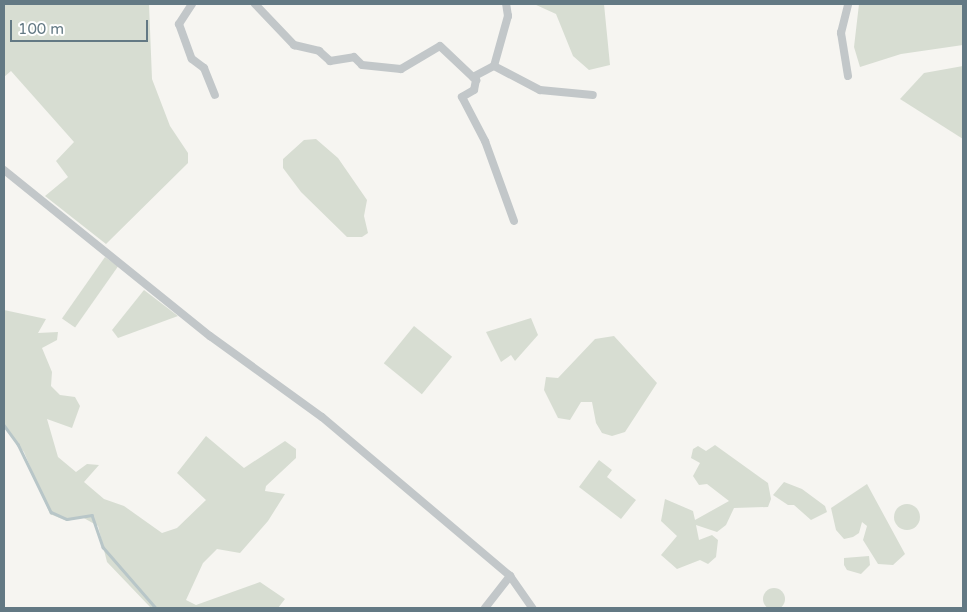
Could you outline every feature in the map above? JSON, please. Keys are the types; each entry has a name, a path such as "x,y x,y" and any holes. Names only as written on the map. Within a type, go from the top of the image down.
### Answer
{"street":[{"path":"192,4 180,24 192,59 204,68 215,95"},
{"path":"255,4 294,45 320,51 330,61 354,57 362,65 401,69 440,46 473,77 474,90 462,98 485,141 514,221"},
{"path":"473,77 494,66 508,16 506,4"},
{"path":"848,4 841,34 848,76"},
{"path":"494,66 540,90 593,95"},
{"path":"4,170 210,336 322,417 510,576 532,608"},
{"path":"484,608 510,576"}],"shaded area":[{"path":"4,4 149,4 152,79 170,126 188,153 188,163 106,244 45,196 68,177 56,161 74,142 11,71 4,77"},
{"path":"534,4 604,4 610,65 589,70 573,56 556,14"},
{"path":"859,4 963,4 963,45 901,54 860,67 854,47"},
{"path":"963,66 963,139 900,99 924,73"},
{"path":"316,139 338,158 367,200 364,216 368,233 362,237 347,237 301,192 283,168 283,159 304,140"},
{"path":"105,257 118,266 75,328 62,318"},
{"path":"144,290 178,316 118,338 112,330"},
{"path":"4,310 46,319 38,333 58,332 57,340 42,348 52,372 51,386 60,395 75,397 80,406 72,428 47,419 58,457 76,472 87,464 99,465 84,482 104,499 124,506 162,533 177,528 206,500 177,473 206,436 244,468 285,441 296,449 296,458 266,486 265,491 285,494 268,521 240,553 217,549 203,563 186,600 196,605 260,582 285,599 278,608 151,608 107,562 98,526 82,517 67,521 50,514 24,452 4,428"},
{"path":"531,318 538,335 515,361 511,355 501,362 486,332"},
{"path":"414,326 452,357 422,394 384,363"},
{"path":"614,336 657,383 625,432 612,436 602,433 596,423 592,402 581,402 570,420 558,418 544,390 546,377 558,378 595,339"},
{"path":"715,445 768,483 771,499 768,507 734,508 726,525 717,532 696,525 699,540 712,535 718,540 716,557 708,564 700,560 677,569 661,555 677,536 661,521 665,499 693,511 695,520 729,501 707,484 699,485 693,476 700,463 691,458 693,449 698,446 706,451"},
{"path":"599,460 612,470 607,477 636,500 621,519 579,487"},
{"path":"784,482 802,489 825,506 827,512 811,520 794,505 788,505 773,495"},
{"path":"867,484 905,554 893,565 878,564 863,540 867,526 862,522 859,533 853,537 844,539 836,530 831,508"},
{"path":"907,504 916,508 920,517 916,526 907,530 898,526 894,517 898,508"},
{"path":"869,556 870,565 861,574 847,570 844,565 844,558"},
{"path":"774,588 782,591 785,599 782,607 774,610 766,607 763,599 766,591"}],"waterway":[{"path":"4,425 18,444 51,512 67,519 92,515 103,547 156,608"}]}
